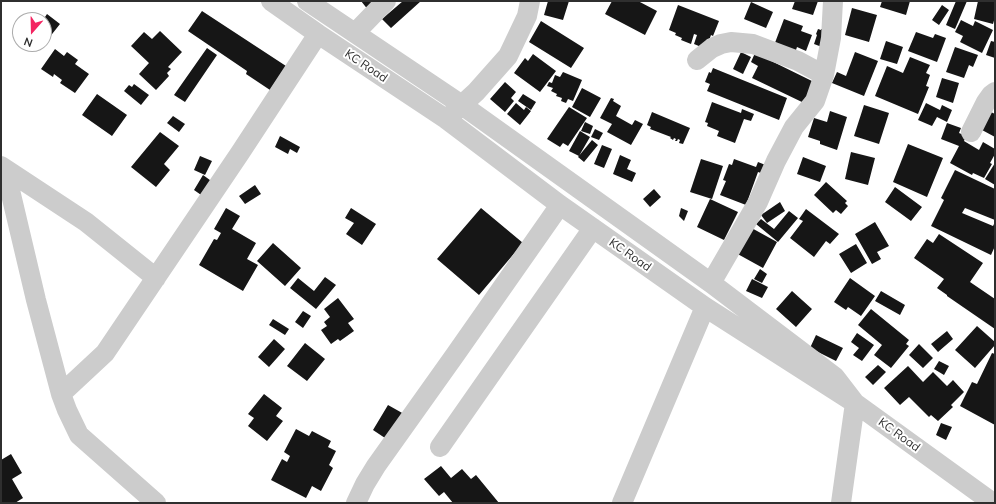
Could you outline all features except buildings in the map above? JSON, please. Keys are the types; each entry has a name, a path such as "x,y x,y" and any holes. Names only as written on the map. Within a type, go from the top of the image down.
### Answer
{"street":[{"name":"KC Road","path":"271,1 446,119 560,205 669,282 705,307 855,403 993,503"},
{"path":"307,1 462,104 681,261 835,377 855,403 841,503"},
{"path":"355,33 386,1"},
{"path":"446,119 476,92 508,56 527,16 530,1"},
{"path":"711,283 758,202 776,161 794,127 815,101 824,75 831,38 832,1"},
{"path":"61,394 105,353 240,153 318,34"},
{"path":"697,60 712,48 721,44 731,42 753,44 798,61 824,75"},
{"path":"971,132 986,102 991,94 995,92"},
{"path":"3,168 86,222 156,278"},
{"path":"3,168 36,300 61,394 67,410 79,434 156,503"},
{"path":"356,503 376,466 456,355 560,205"},
{"path":"440,447 593,228"},
{"path":"669,282 681,261"},
{"path":"622,503 705,307"}]}
